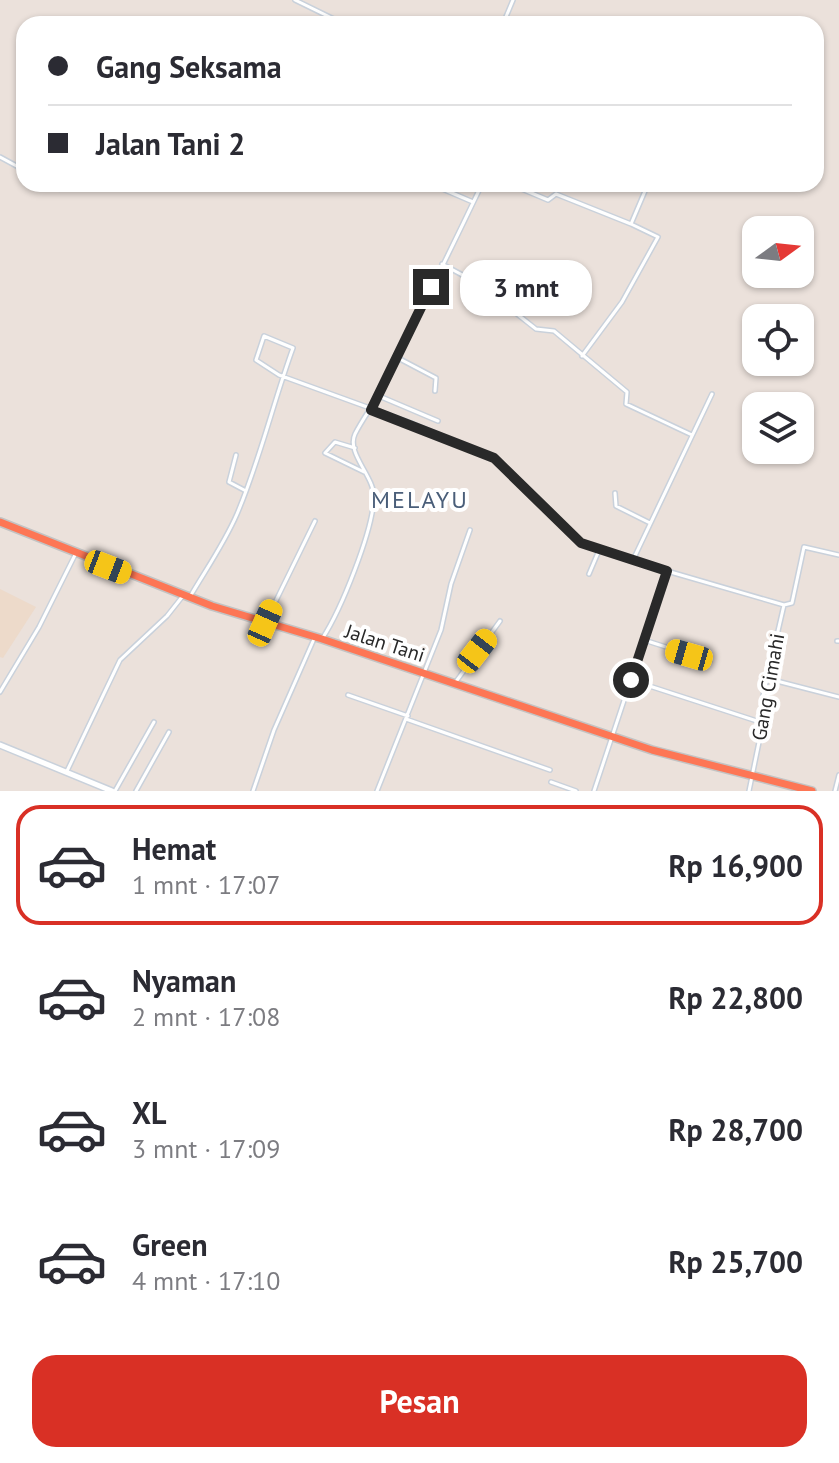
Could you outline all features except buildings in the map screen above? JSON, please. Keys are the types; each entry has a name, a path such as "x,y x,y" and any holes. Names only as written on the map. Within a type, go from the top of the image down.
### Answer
{"highway":[{"name":"Jalan Tani","path":"0,522 186,597 423,672 612,737 788,788 812,791"}],"street":[{"path":"295,0 328,16"},
{"path":"450,192 473,202"},
{"path":"253,791 274,730 319,638 337,615 356,563 372,505 373,490 355,448 355,434 371,410 478,192"},
{"path":"529,192 548,200 556,194 658,237 622,302 582,356"},
{"path":"631,224 645,192"},
{"path":"442,264 479,284 536,329 554,331 627,392 626,404 693,435"},
{"path":"67,771 120,660 186,597 226,537 270,426 282,377 293,348 264,336 256,360 282,377 494,458 577,541 784,605"},
{"path":"397,357 436,378 435,391"},
{"path":"633,560 712,394"},
{"path":"378,395 438,421"},
{"path":"355,448 335,442 325,453 349,467 366,472"},
{"path":"236,455 229,482 246,491"},
{"path":"615,493 615,506 651,523"},
{"path":"265,623 315,521"},
{"path":"377,791 441,630 451,584 470,530"},
{"path":"589,574 601,547"},
{"name":"Gang Cimahi","path":"749,791 767,703 763,696 767,678 784,605 792,603 804,547 839,555"},
{"path":"0,692 39,627 76,553"},
{"path":"594,791 667,571"},
{"path":"455,683 500,621"},
{"path":"644,640 710,661"},
{"path":"767,678 839,697"},
{"path":"631,680 763,723"},
{"path":"348,695 550,770"},
{"path":"0,745 114,791 154,722"},
{"path":"136,791 169,732"},
{"path":"835,791 839,775"},
{"path":"551,782 576,791"}],"shaded area":[{"path":"0,589 36,607 3,658 0,657"}],"district":[{"name":"MELAYU","path":"420,500"}],"route":[{"path":"431,287 371,410 411,423 494,458 577,541 667,571 631,680"}]}
